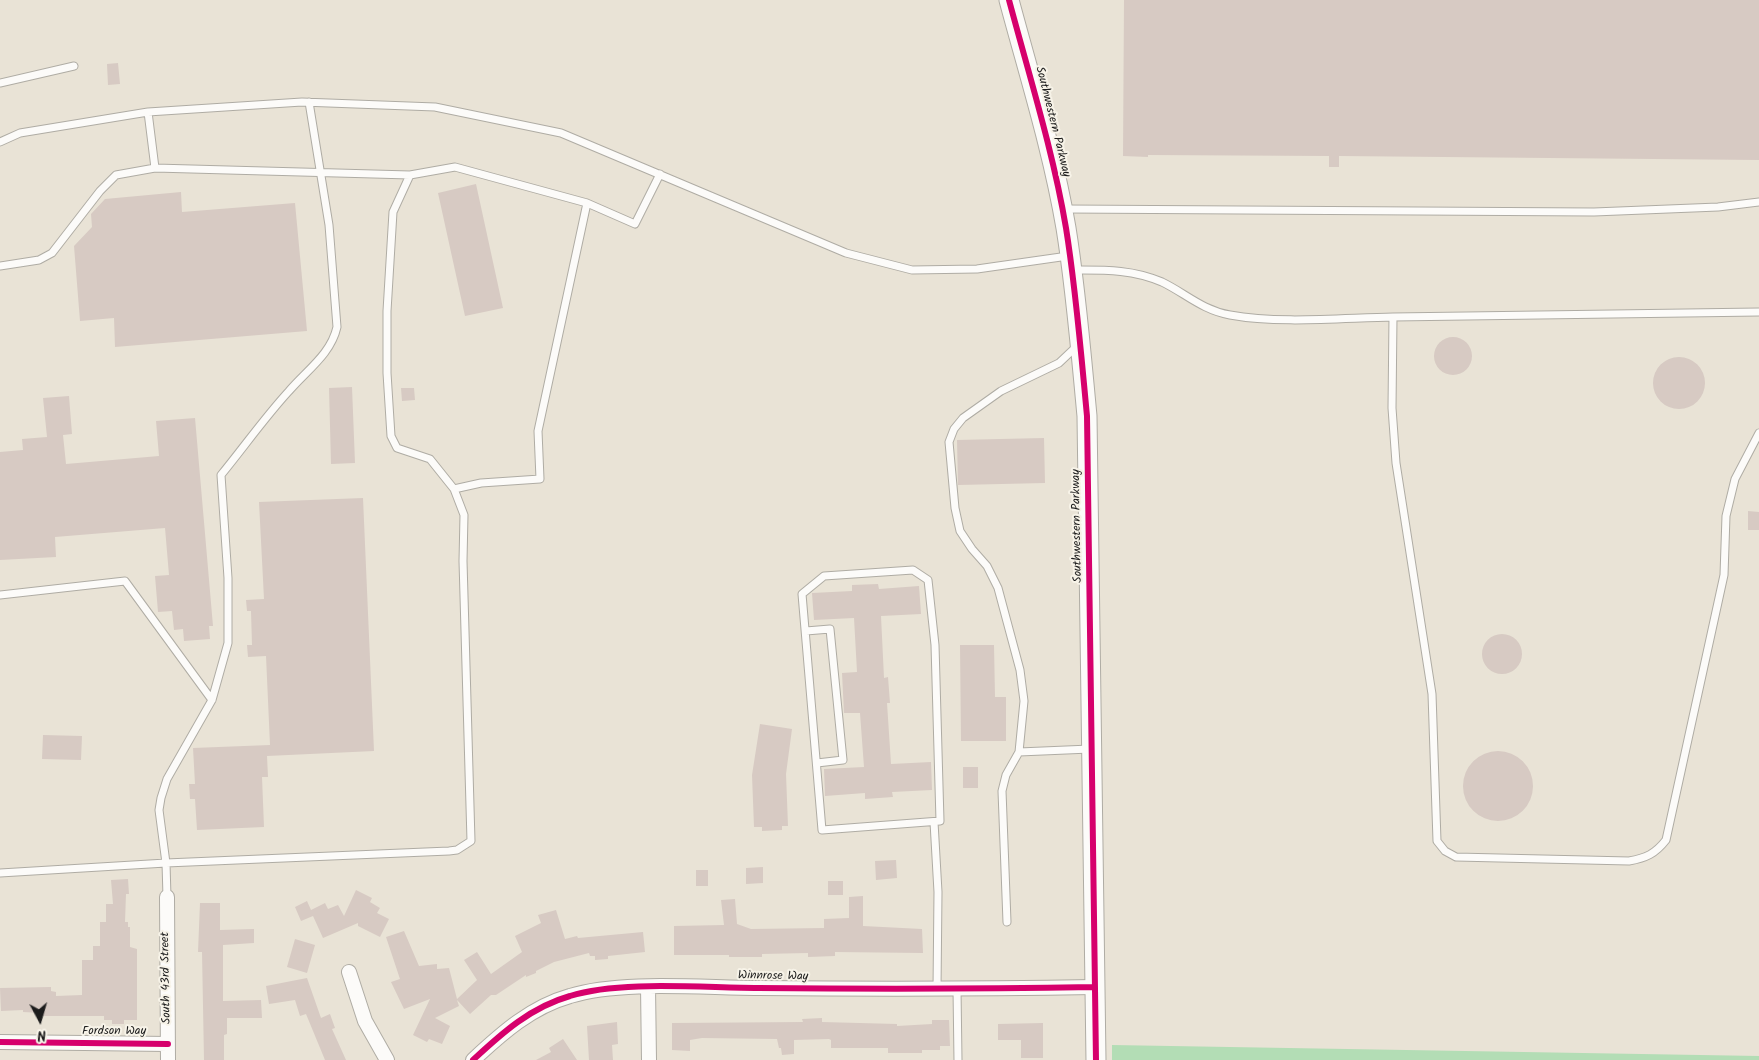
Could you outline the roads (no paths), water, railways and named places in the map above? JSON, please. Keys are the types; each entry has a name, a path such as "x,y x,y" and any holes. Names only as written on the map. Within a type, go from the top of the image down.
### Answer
{"street":[{"name":"Southwestern Parkway","path":"1009,0 1046,138 1062,209 1071,263 1087,416 1096,1060"},
{"name":"South 43rd Street","path":"167,897 168,1060"},
{"path":"349,972 363,1014 387,1060"},
{"name":"Winnrose Way","path":"473,1060 508,1028 552,1002 595,990 648,987 957,989 1094,987"},
{"path":"648,987 649,1060"},
{"name":"Fordson Way","path":"0,1042 168,1044"}],"lane":[{"path":"0,82 74,66"},
{"path":"167,897 166,863 159,810 164,789 167,779 212,700 228,643 228,578 221,475 288,391 325,353 334,340 337,327 329,224 309,102"},
{"path":"0,142 20,133 148,112 309,102 435,106 561,133 846,253 912,270 977,269 1071,263 1132,272 1163,283 1194,303 1229,315 1269,318 1759,312"},
{"path":"148,112 155,168"},
{"path":"0,266 39,260 52,253 116,176 155,168 410,175 455,167 587,203 634,224 660,174"},
{"path":"0,874 166,863 449,852 457,850 471,841 464,515 454,489 430,459 396,448 391,436 387,373 387,311 393,212 410,175"},
{"path":"1062,209 1594,212 1718,207 1759,202"},
{"path":"454,489 481,483 540,479 538,431 587,203"},
{"path":"1393,317 1392,408 1396,463 1432,694 1437,841 1445,851 1456,857 1628,861 1644,858 1656,852 1666,840 1724,575 1726,516 1730,497 1735,479 1759,433"},
{"path":"1007,922 1002,791 1006,775 1019,752 1024,701 1020,670 998,588 987,566 960,531 955,508 949,442 954,429 963,418 1008,387 1059,364 1067,358 1080,342"},
{"path":"913,570 928,580 935,645 940,821 822,830 806,631 802,594 824,576 913,570"},
{"path":"0,595 125,582 212,700"},
{"path":"806,631 830,630 843,760 817,762"},
{"path":"1019,752 1092,749"},
{"path":"934,822 938,892 937,989"},
{"path":"957,989 958,1060"}]}
